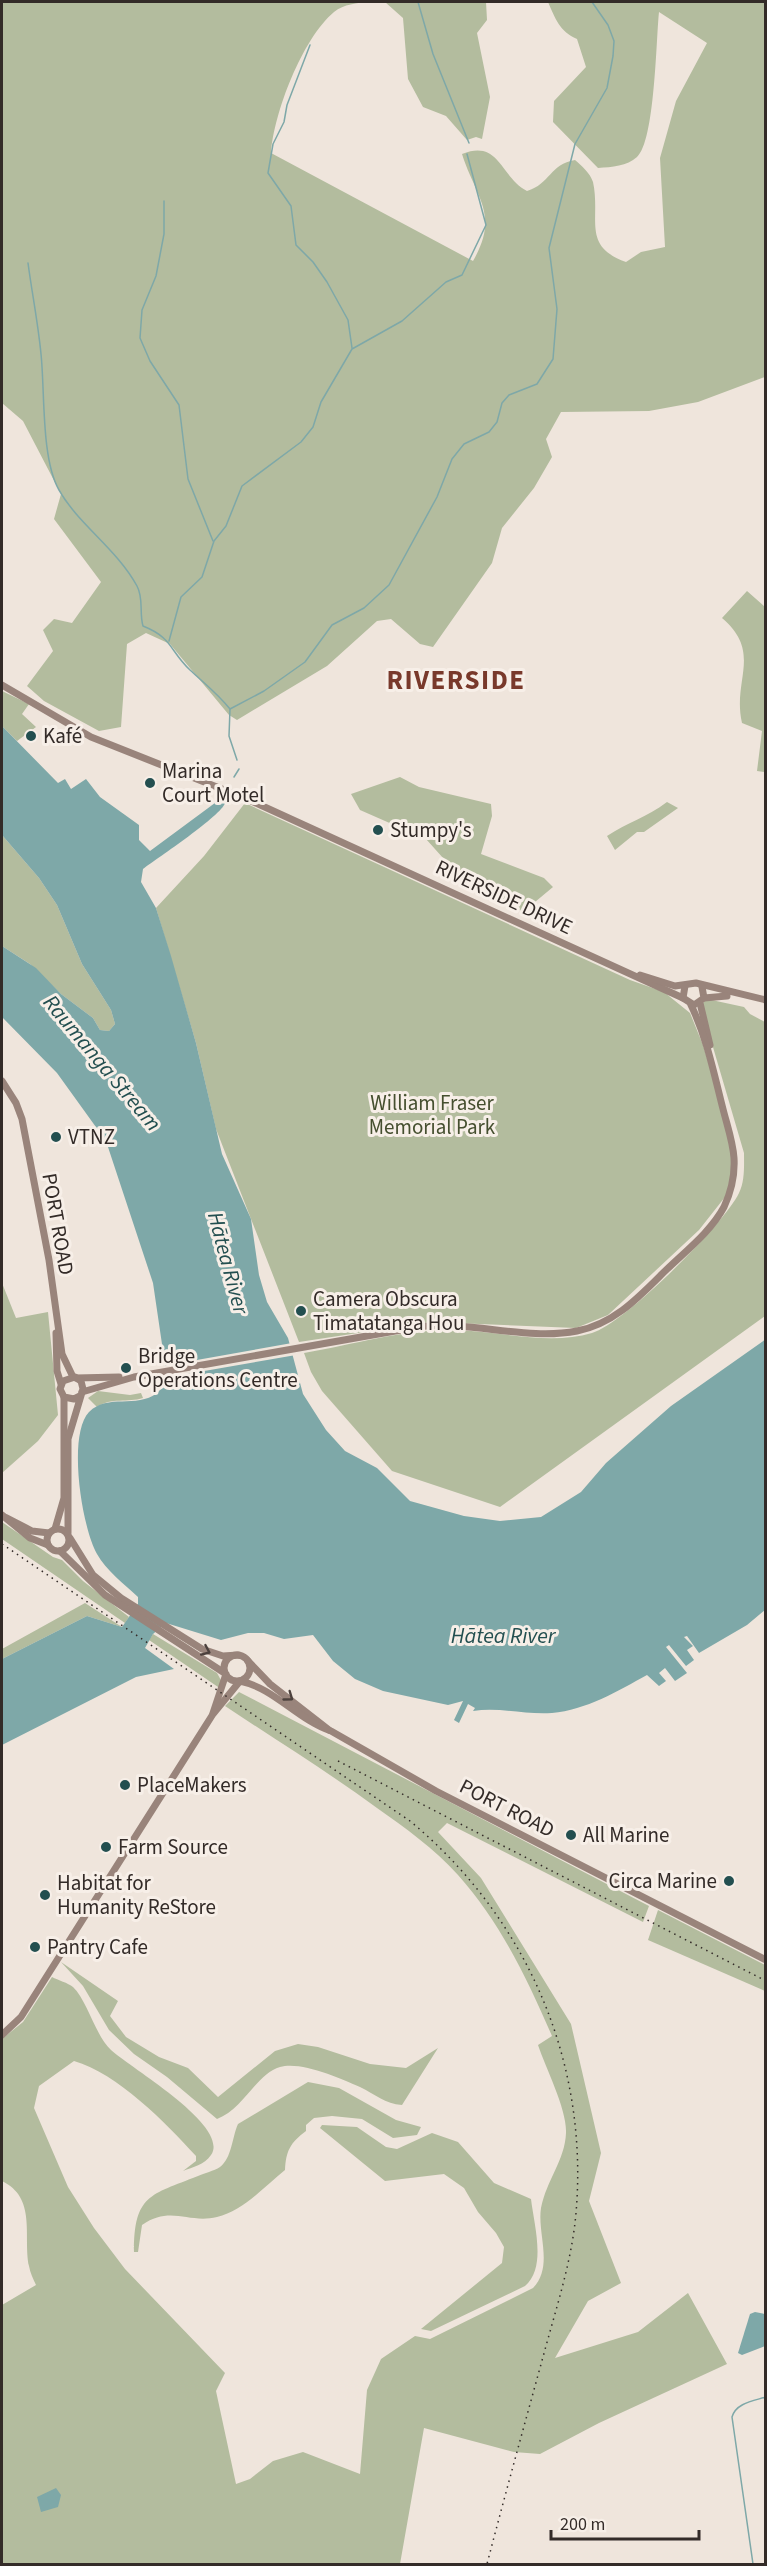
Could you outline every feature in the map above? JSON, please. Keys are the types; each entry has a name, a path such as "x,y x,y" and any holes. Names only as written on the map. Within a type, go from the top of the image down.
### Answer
{"main road":[{"name":"RIVERSIDE DRIVE","path":"2,685 91,737 246,798 635,974 683,998"},
{"name":"RIVERSIDE DRIVE","path":"635,974 675,986 685,986"},
{"path":"64,1397 74,1399 81,1394 134,1377 441,1325 568,1333 600,1324 623,1311 703,1234 719,1215 729,1196 734,1173 733,1150 709,1054 692,1005 683,998 685,986 692,983 702,987 753,995 762,1000"},
{"path":"702,987 709,1054"},
{"path":"692,1005 718,995 762,1000"},
{"name":"PORT ROAD","path":"2,1081 16,1103 22,1119 46,1243 62,1354 75,1378"},
{"name":"PORT ROAD","path":"55,1307 57,1371 61,1384"},
{"path":"48,1545 64,1498 64,1397 61,1384 75,1378 134,1377"},
{"path":"3,1516 30,1538 60,1551 68,1547 68,1439 82,1384 75,1378"},
{"path":"3,1516 32,1531 62,1529 69,1536"},
{"name":"PORT ROAD","path":"69,1536 93,1575 118,1601"},
{"name":"PORT ROAD","path":"60,1551 73,1561 87,1580 174,1638 188,1651 232,1680 258,1686 314,1726 331,1731"},
{"name":"PORT ROAD","path":"174,1638 213,1654 238,1655 248,1661 270,1684 331,1731 436,1791 765,1960"},
{"path":"213,1714 226,1674 225,1663 230,1657 238,1655"},
{"path":"2,2036 21,2017 213,1714 249,1673 248,1661"}],"green space":[{"path":"2,2 369,2 351,4 338,9 322,24 311,40 284,98 271,153 473,261 485,231 485,218 483,206 462,154 484,151 492,155 518,185 527,191 541,184 560,166 575,160 588,173 593,182 598,239 603,248 626,262 641,252 665,247 660,158 676,101 707,43 659,12 651,111 643,147 637,157 629,162 598,168 553,122 554,101 586,67 577,39 562,28 548,2 765,2 765,377 698,402 649,411 561,412 546,439 552,457 534,488 502,528 492,563 433,647 420,644 391,619 377,621 327,666 237,720 229,715 170,644 146,633 127,644 121,727 99,731 44,701 27,686 53,651 43,630 54,619 72,623 101,582 54,519 61,494 23,421 2,403"},
{"path":"385,2 486,2 487,20 477,33 490,97 482,139 476,137 467,140 446,116 423,107 408,79 403,18"},
{"path":"747,591 765,607 765,772 757,771 762,731 742,723 740,693 744,655 741,643 722,618"},
{"path":"2,691 29,704 22,714 36,727 17,741 2,726"},
{"path":"400,777 419,787 491,804 492,816 481,854 544,878 553,887 523,912 452,868 426,839 360,810 351,794"},
{"path":"667,802 678,808 644,832 637,832 615,850 607,836"},
{"name":"William Fraser Memorial Park","path":"245,803 630,980 664,992 690,1013 703,1045 730,1133 736,1169 725,1197 699,1230 608,1315 576,1328 430,1322 299,1342 216,1129 196,1043 156,908 204,856"},
{"path":"2,835 39,878 57,905 82,964 111,1010 115,1024 109,1031 100,1030 93,1018 61,994 30,964 2,946"},
{"path":"707,999 744,1007 750,1014 765,1022 765,1316 500,1507 392,1471 322,1391 311,1372 304,1353 399,1334 436,1330 541,1338 576,1337 607,1326 649,1293 714,1227 730,1208 742,1184 744,1153 703,1013 703,1003"},
{"path":"2,1283 16,1318 48,1312 58,1415 38,1441 2,1473"},
{"path":"98,1391 130,1395 141,1393 143,1398 108,1402 97,1407 88,1398"},
{"path":"2,1522 53,1557 62,1560 83,1581 129,1617 125,1623 2,1539"},
{"path":"85,1603 122,1627 87,1616 2,1659 2,1649"},
{"path":"153,1634 217,1673 222,1682 221,1689 149,1640"},
{"path":"239,1692 649,1906 643,1922 447,1823 438,1832 481,1878 571,2024 601,2153 589,2201 621,2283 588,2301 555,2358 638,2332 688,2293 727,2364 599,2423 540,2454 514,2452 424,2428 400,2564 2,2564 2,2305 36,2285 29,2266 24,2207 13,2188 2,2181 2,2039 23,2022 52,1977 73,1987 78,1993 105,2044 193,2114 206,2129 213,2143 211,2155 205,2161 183,2171 196,2161 196,2156 156,2115 107,2076 74,2061 39,2086 34,2108 68,2187 94,2228 125,2269 225,2373 216,2391 236,2484 250,2479 273,2461 303,2452 360,2474 367,2390 381,2359 415,2336 430,2339 533,2288 543,2270 541,2208 565,2143 565,2123 560,2101 538,2045 552,2036 511,1951 473,1893 439,1856 419,1839 321,1769 225,1706"},
{"path":"658,1910 765,1965 765,1991 648,1940"},
{"path":"61,1962 118,2001 110,2016 126,2037 159,2057 188,2068 218,2097 275,2051 298,2044 318,2047 370,2064 406,2068 438,2048 402,2105 385,2101 331,2075 309,2068 289,2066 280,2067 264,2076 235,2108 217,2119 167,2077 134,2054 109,2030 83,1986"},
{"path":"308,2082 339,2088 396,2120 421,2127 417,2135 393,2138 362,2119 332,2116 314,2118 306,2125 306,2131 290,2148 285,2170 245,2204 227,2214 207,2219 162,2216 152,2219 142,2225 138,2252 134,2252 137,2219 148,2200 157,2193 220,2167 227,2158 238,2124"},
{"path":"322,2125 357,2127 386,2147 397,2149 432,2133 458,2142 494,2183 531,2199 537,2245 536,2268 532,2278 525,2286 431,2331 421,2329 502,2263 504,2247 496,2233 478,2212 464,2188 444,2174 385,2181 320,2128"}],"water":[{"path":"2,726 58,783 65,779 71,789 86,779 100,797 139,825 139,840 150,851 219,800 225,803 202,826 143,869 141,882 156,908 171,956 196,1043 222,1154 251,1219 259,1275 267,1302 288,1338 303,1394 326,1430 345,1451 377,1468 410,1501 464,1516 500,1521 541,1517 581,1492 606,1463 671,1406 766,1339 765,1610 747,1625 699,1653 687,1636 684,1637 693,1646 687,1650 694,1660 686,1666 669,1645 666,1647 687,1673 675,1681 665,1668 659,1673 666,1681 659,1686 647,1675 589,1704 552,1713 473,1711 475,1708 468,1704 459,1723 454,1720 463,1701 448,1705 383,1691 355,1679 333,1661 313,1635 284,1639 264,1633 248,1633 221,1640 166,1623 153,1634 145,1648 174,1669 136,1677 2,1745 2,1659 87,1616 122,1627 138,1604 138,1597 105,1566 91,1541 79,1482 79,1440 82,1424 89,1412 97,1406 149,1398 158,1392 167,1378 153,1283 106,1141 57,1073 2,1017 2,946 36,968 61,994 93,1018 100,1030 109,1031 115,1024 111,1010 82,964 57,905 39,878 2,835"},
{"path":"755,2312 765,2314 765,2346 742,2355 738,2353 750,2314"},
{"path":"56,2488 61,2495 58,2507 41,2512 37,2497"}],"pier":[{"path":"292,1343 296,1355 164,1378 163,1366"}],"waterway":[{"path":"418,2 433,54 469,143"},
{"path":"230,709 264,691 305,662 332,625 364,608 389,585 437,497 452,459 464,444 489,432 497,422 502,403 509,395 537,384 553,359 557,309 549,248 575,144 607,88 613,56 614,41 608,25 592,2"},
{"path":"310,45 287,105 284,122 273,144 268,173 291,206 296,245 313,262 327,282 348,320 352,348"},
{"path":"169,641 181,597 202,577 214,541 226,526 242,486 301,442 313,427 321,402 352,349 402,321 446,282 462,275 486,225 467,154"},
{"path":"164,201 164,234 156,276 142,310 140,338 150,361 179,405 188,479 213,541"},
{"path":"28,263 41,354 46,443 53,477 76,514 119,560 137,586 143,626 166,640 183,663 230,709 229,736 237,760"},
{"path":"234,777 239,769"},
{"path":"753,2564 732,2417 741,2406 766,2397"}],"railway":[{"path":"2,1544 410,1821 451,1860 487,1902 517,1948 542,1997 560,2048 572,2102 577,2157 576,2213 564,2280 487,2564"},
{"path":"338,1761 766,1981"}],"place":[{"name":"Kafé","path":"31,736"},
{"name":"Marina Court Motel","path":"150,783"},
{"name":"Stumpy's","path":"378,830"},
{"name":"VTNZ","path":"56,1137"},
{"name":"Camera Obscura Timatatanga Hou","path":"301,1311"},
{"name":"Bridge Operations Centre","path":"126,1368"},
{"name":"PlaceMakers","path":"125,1785"},
{"name":"All Marine","path":"571,1835"},
{"name":"Farm Source","path":"106,1847"},
{"name":"Circa Marine","path":"729,1881"},
{"name":"Habitat for Humanity ReStore","path":"45,1895"},
{"name":"Pantry Cafe","path":"35,1947"}],"district":[{"name":"RIVERSIDE","path":"456,680"}],"water label":[{"name":"Raumanga Stream","path":"102,1063"},
{"name":"Hātea River","path":"228,1263"},
{"name":"Hātea River","path":"503,1636"}]}
